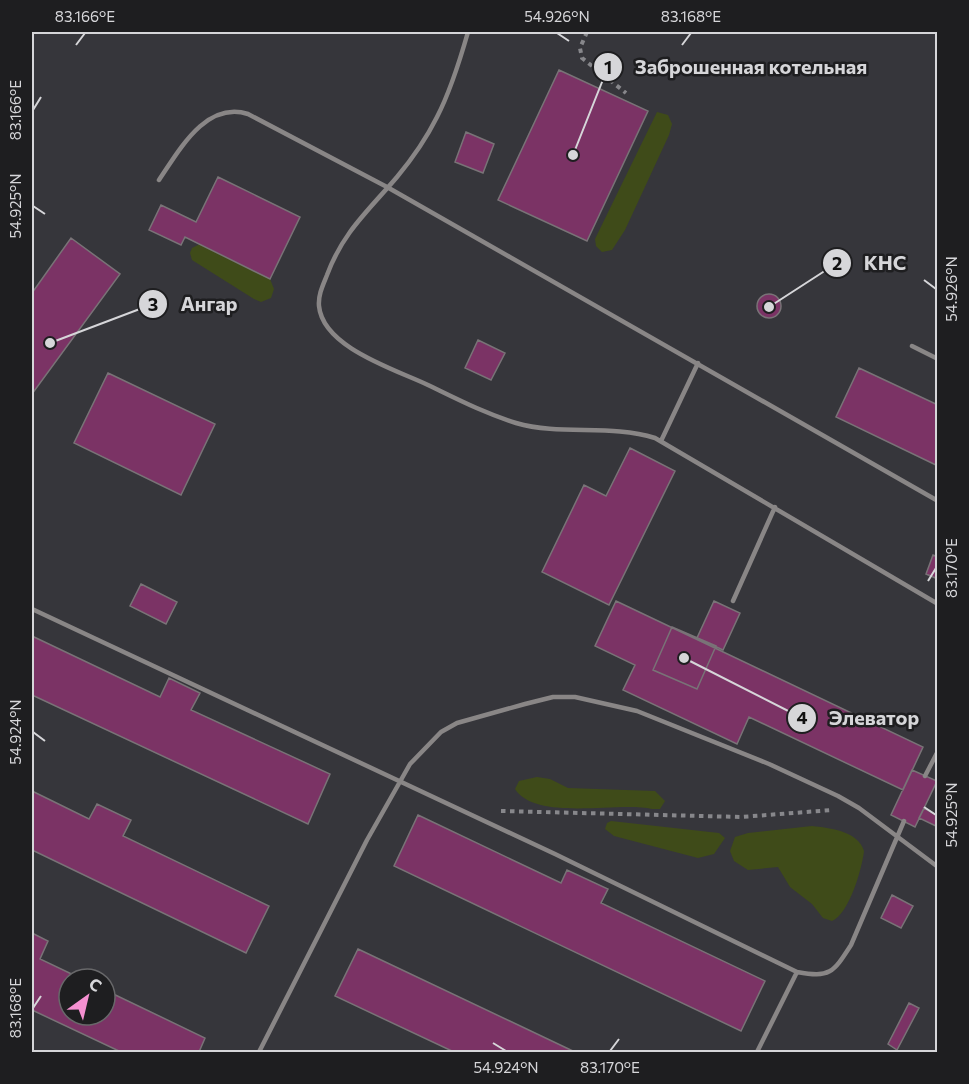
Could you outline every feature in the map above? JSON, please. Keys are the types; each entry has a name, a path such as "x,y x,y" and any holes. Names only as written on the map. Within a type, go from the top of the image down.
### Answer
{"lane":[{"path":"468,32 437,117 410,160 355,222 334,253 318,306 324,320 345,344 363,356 474,409 510,421 588,431 635,432 661,441 938,604"},
{"path":"159,180 177,153 210,119 223,111 235,110 269,124 387,187 938,501"},
{"path":"912,346 938,359"},
{"path":"661,441 698,363"},
{"path":"734,601 775,507"},
{"path":"32,609 399,783 555,854 797,972 817,976 834,971 839,964 851,945 904,821"},
{"path":"259,1053 399,783 425,746 441,732 457,723 553,697 574,697 637,711 769,764 859,808 938,867"},
{"path":"925,776 938,751"},
{"path":"757,1053 797,972"}],"path":[{"path":"587,32 580,48 582,58 626,93"},
{"path":"494,811 741,817 859,808"}],"green space":[{"path":"657,112 668,115 672,124 669,135 625,230 612,250 602,252 596,246 595,239"},
{"path":"200,244 270,279 274,289 271,298 261,302 254,299 192,260 190,253 192,248"},
{"path":"537,777 550,779 568,788 655,791 665,801 660,809 559,808 541,805 526,799 515,789 519,781"},
{"path":"611,821 719,833 725,838 714,854 698,858 614,836 605,829 607,823"},
{"path":"812,826 850,835 861,844 864,851 861,869 849,901 844,910 832,921 823,918 812,904 790,887 778,867 748,870 734,861 730,851 735,837 748,833"}],"building":[{"path":"559,70 648,111 587,241 498,200"},
{"path":"466,132 494,144 483,173 455,162"},
{"path":"218,177 300,217 270,279 185,237 181,245 149,230 161,205 196,222"},
{"path":"71,238 120,274 32,394 32,293"},
{"path":"769,294 774,295 780,301 780,311 774,317 769,318 764,317 758,311 757,306 758,301 764,295"},
{"path":"478,340 505,353 491,380 465,368"},
{"path":"859,368 938,405 938,466 836,417"},
{"path":"108,373 215,424 181,495 74,443"},
{"path":"630,448 675,471 609,605 542,572 584,485 606,496"},
{"path":"933,555 938,557 938,579 926,574"},
{"path":"141,584 177,602 166,624 130,606"},
{"path":"616,601 923,747 903,790 749,717 737,744 623,690 635,665 595,646"},
{"path":"714,601 740,613 723,650 697,638"},
{"path":"672,627 716,646 697,689 653,670"},
{"path":"32,636 160,697 169,678 200,693 191,710 330,774 308,824 32,695"},
{"path":"912,770 937,781 915,827 891,815"},
{"path":"32,791 89,819 97,804 131,820 123,836 269,906 246,953 32,850"},
{"path":"924,808 938,816 938,827 919,818"},
{"path":"418,815 561,883 567,870 608,889 601,903 765,981 741,1031 394,866"},
{"path":"892,895 913,906 901,928 881,918"},
{"path":"32,933 48,941 40,959 57,967 57,1022 32,1010"},
{"path":"358,949 575,1052 454,1052 335,996"},
{"path":"117,996 205,1038 199,1052 121,1052 68,1027 117,1027"},
{"path":"909,1003 919,1008 897,1050 888,1044"}],"place":[{"name":"Заброшенная котельная","path":"573,155"},
{"name":"КНС","path":"769,307"},
{"name":"Ангар","path":"50,343"},
{"name":"Элеватор","path":"684,658"}]}
